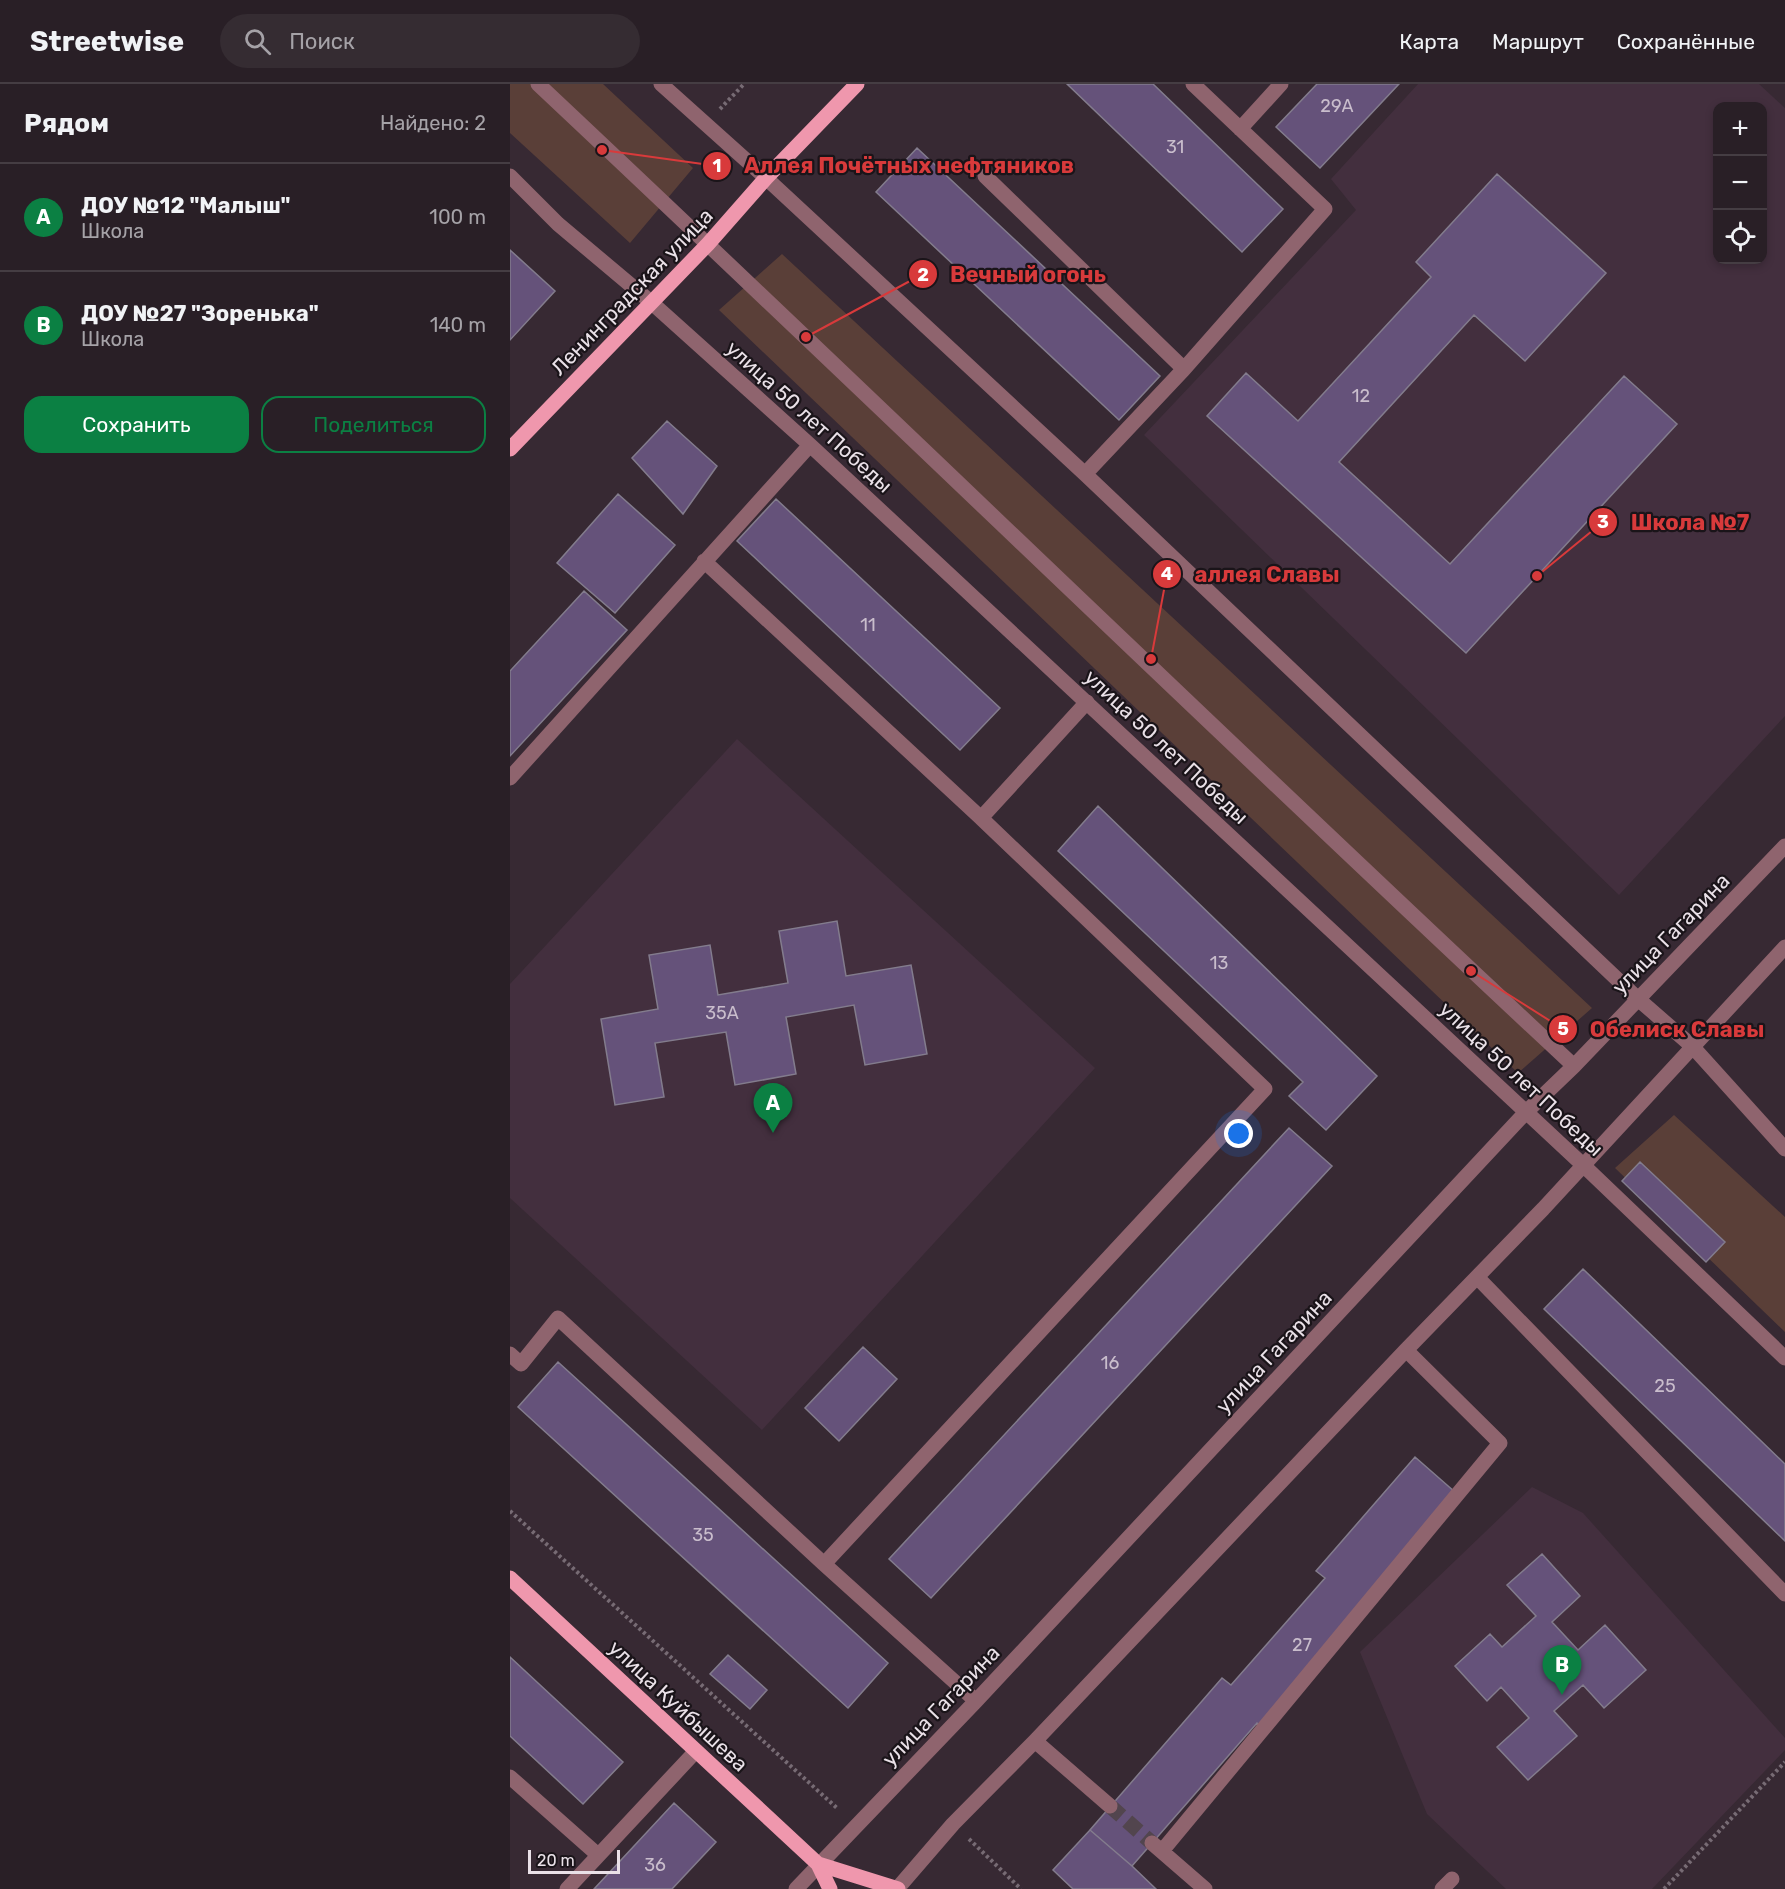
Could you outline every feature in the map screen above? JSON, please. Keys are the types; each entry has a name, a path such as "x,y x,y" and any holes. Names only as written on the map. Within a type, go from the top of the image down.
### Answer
{"main road":[{"name":"Ленинградская улица","path":"510,449 652,303 766,178 857,84"},
{"name":"улица Куйбышева","path":"510,1578 818,1864 830,1889"},
{"name":"улица Куйбышева","path":"818,1864 897,1889"}],"street":[{"path":"538,84 1574,1066"},
{"path":"661,84 766,178 1085,474 1638,999 1692,1046 1785,1149"},
{"path":"1085,474 1184,369 1325,210 1193,84"},
{"path":"1240,129 1281,84"},
{"name":"улица 50 лет Победы","path":"510,176 558,224 652,303 810,445 1526,1112 1785,1358"},
{"path":"985,176 1184,369"},
{"path":"510,778 810,445"},
{"path":"704,561 981,818 1265,1089 824,1564"},
{"path":"981,818 1087,702"},
{"name":"улица Гагарина","path":"796,1889 976,1701 1526,1112 1574,1066 1785,846"},
{"path":"897,1889 953,1824 1478,1277 1785,948"},
{"path":"1478,1277 1785,1594"},
{"path":"510,1354 521,1364 558,1318 976,1701"},
{"path":"1205,1889 1157,1847 1500,1443 1406,1350"},
{"path":"1035,1741 1110,1806"},
{"path":"567,1889 696,1751"},
{"path":"510,1777 598,1855"}],"path":[{"path":"705,125 744,84"},
{"path":"510,1511 838,1809"},
{"path":"1664,1889 1785,1762"},
{"path":"953,1824 1021,1889"}],"shaded area":[{"path":"510,84 603,84 693,168 630,243 510,133"},
{"path":"1418,84 1759,84 1785,108 1785,716 1619,895 1144,435 1356,210 1331,179"},
{"path":"782,254 1592,1008 1518,1073 719,310"},
{"path":"737,739 1095,1068 762,1430 510,1198 510,984"},
{"path":"1674,1115 1785,1217 1785,1332 1615,1168"},
{"path":"1532,1487 1583,1513 1785,1738 1785,1750 1652,1889 1506,1889 1427,1814 1360,1652"}],"building":[{"path":"1067,84 1153,84 1283,209 1242,252"},
{"path":"1317,84 1399,84 1320,168 1276,127"},
{"path":"917,148 1160,376 1119,420 876,192"},
{"path":"1497,174 1606,273 1525,361 1474,315 1339,462 1450,564 1624,376 1677,424 1466,653 1207,416 1246,373 1298,421 1431,277 1416,262"},
{"path":"510,250 555,291 510,340"},
{"path":"667,421 717,466 683,514 632,458"},
{"path":"618,494 675,545 615,613 557,563"},
{"path":"776,499 1000,708 960,750 737,541"},
{"path":"584,591 627,630 510,756 510,671"},
{"path":"1098,806 1377,1076 1326,1130 1289,1096 1303,1082 1058,851"},
{"path":"837,921 846,976 911,965 927,1054 865,1065 854,1005 786,1017 796,1074 735,1085 726,1032 655,1043 664,1097 615,1105 601,1019 658,1009 649,955 710,945 718,995 788,983 779,931"},
{"path":"1289,1128 1332,1166 931,1598 889,1559"},
{"path":"1640,1162 1725,1242 1706,1262 1622,1181"},
{"path":"1583,1269 1785,1464 1785,1541 1544,1309"},
{"path":"863,1347 897,1379 839,1441 805,1408"},
{"path":"558,1362 888,1663 848,1708 518,1407"},
{"path":"1415,1457 1455,1492 1264,1729 1257,1723 1132,1866 1090,1830 1222,1678 1231,1685 1325,1578 1316,1571"},
{"path":"1542,1554 1580,1596 1552,1622 1578,1650 1605,1625 1646,1670 1604,1708 1583,1685 1554,1711 1577,1736 1528,1780 1497,1747 1529,1718 1501,1687 1487,1701 1455,1666 1490,1634 1502,1647 1536,1616 1507,1585"},
{"path":"728,1655 767,1690 750,1709 710,1674"},
{"path":"510,1657 623,1762 583,1804 510,1736"},
{"path":"674,1803 716,1842 672,1889 594,1889"},
{"path":"1090,1830 1156,1889 1073,1889 1053,1870"}],"tunnel":[{"path":"1110,1806 1152,1843"}],"place":[{"name":"Аллея Почётных нефтяников","path":"602,150"},
{"name":"Вечный огонь","path":"806,337"},
{"name":"Школа №7","path":"1537,576"},
{"name":"аллея Славы","path":"1151,659"},
{"name":"Обелиск Славы","path":"1471,971"},
{"name":"ДОУ №12 \"Малыш\"","path":"773,1133"},
{"name":"ДОУ №27 \"Зоренька\"","path":"1562,1695"}]}
